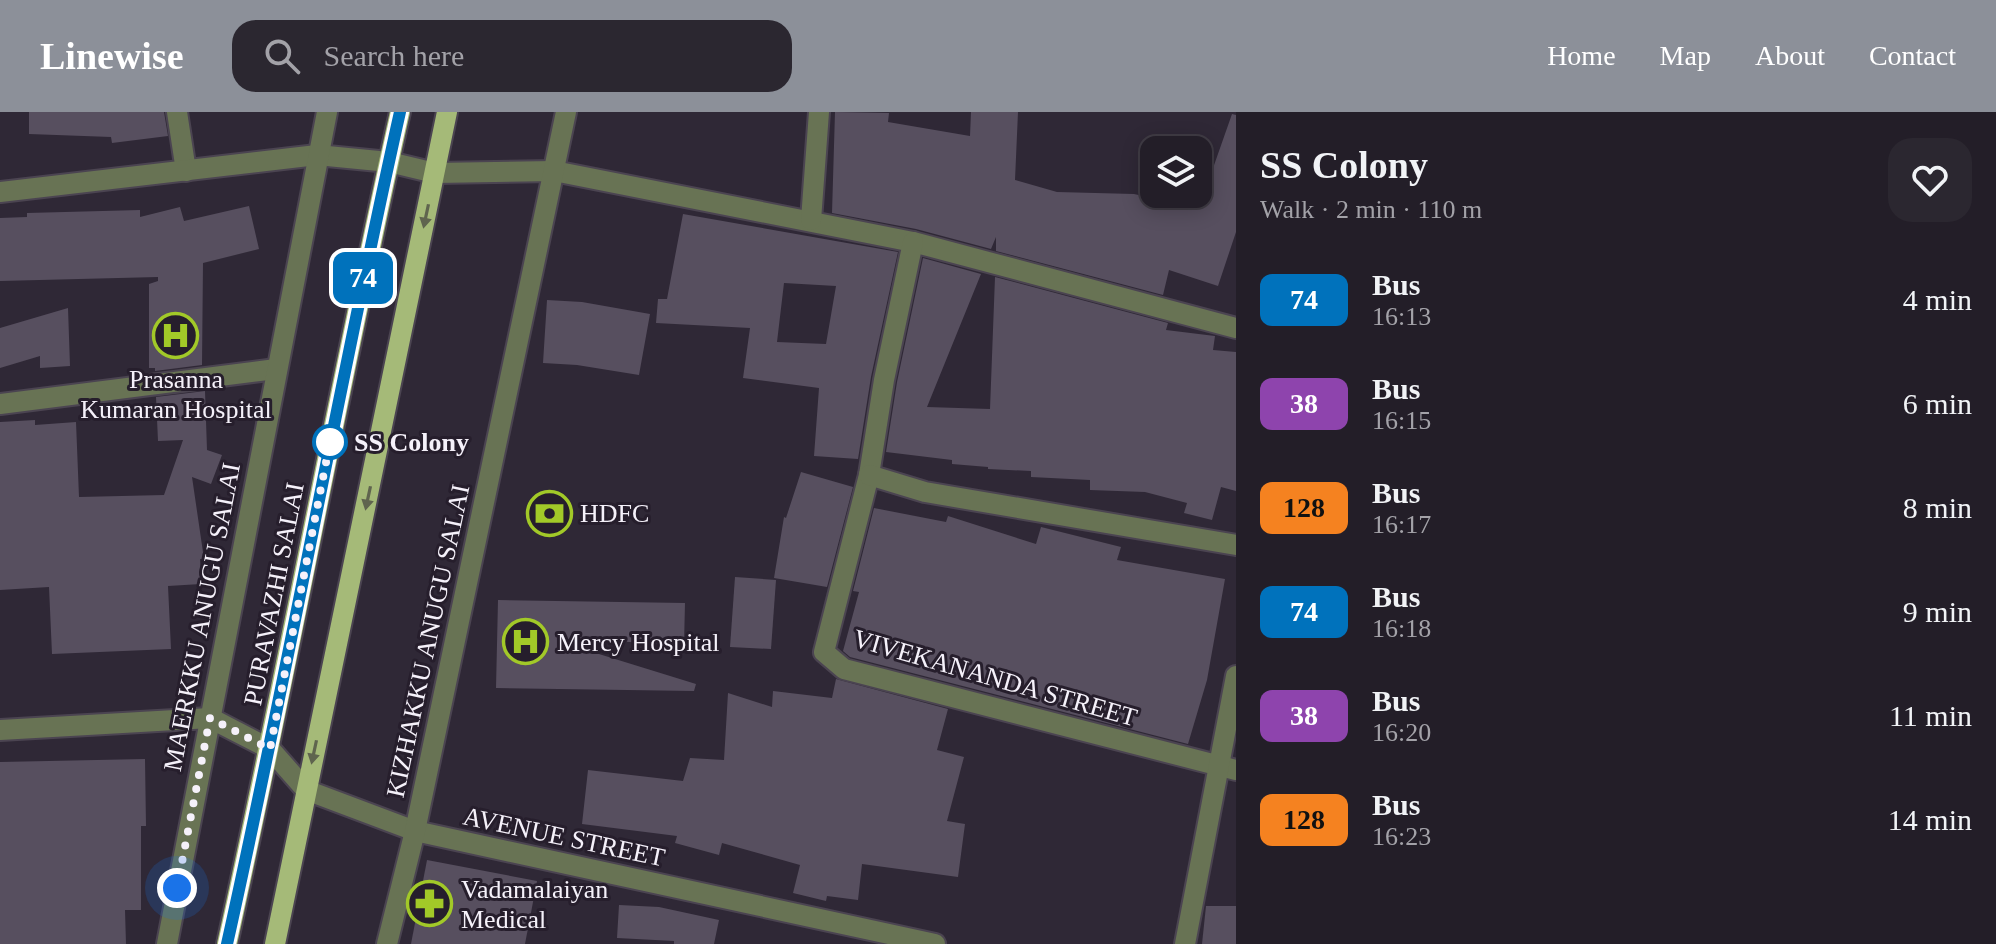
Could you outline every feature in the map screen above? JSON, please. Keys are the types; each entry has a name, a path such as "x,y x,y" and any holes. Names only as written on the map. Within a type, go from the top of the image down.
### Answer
{"main road":[{"name":"PURAVAZHI SALAI","path":"227,944 270,749 348,349 400,112"},
{"path":"275,944 447,112"}],"street":[{"path":"177,112 186,171"},
{"name":"MAERKKU ANUGU SALAI","path":"167,944 327,112"},
{"name":"KIZHAKKU ANUGU SALAI","path":"387,944 415,831 566,112"},
{"path":"811,220 819,112"},
{"path":"0,192 317,155 389,162 435,173 554,171 913,242 1236,328"},
{"name":"VIVEKANANDA STREET","path":"913,242 884,380 869,475 824,652 844,669 1228,768"},
{"path":"0,404 276,369"},
{"path":"869,475 925,492 1236,545"},
{"path":"1185,944 1228,768 1236,676"},
{"path":"0,730 210,718"},
{"name":"AVENUE STREET","path":"210,718 270,749 306,790 415,831 935,944"}],"building":[{"path":"29,112 164,112 168,136 112,143 111,137 29,134"},
{"path":"835,112 889,113 888,122 970,136 971,112 1018,112 1015,180 1057,192 1140,195 1140,208 1212,208 1212,171 1232,114 1236,115 1236,232 1218,286 1169,270 1163,295 996,251 996,237 991,249 916,229 832,213"},
{"path":"249,206 259,249 203,263 202,365 155,371 155,368 149,368 149,284 158,281 158,277 0,281 0,218 27,217 27,213 140,210 140,217 180,207 184,221"},
{"path":"683,214 898,252 871,377 858,459 814,456 819,388 743,378 750,328 656,323 658,299 667,299","holes":["784,283 836,286 826,344 777,342"]},
{"path":"923,258 981,274 927,407 990,409 995,277 1168,323 1166,330 1215,336 1213,350 1236,352 1236,491 1221,487 1212,520 1184,513 1187,503 1145,492 1090,490 1090,480 1031,477 1031,471 988,469 952,464 952,460 886,452"},
{"path":"547,300 582,302 650,314 639,375 543,363"},
{"path":"68,308 70,366 40,368 40,356 0,368 0,328"},
{"path":"205,391 207,450 222,455 211,484 192,477 204,559 200,559 201,584 168,586 171,649 52,654 49,587 0,590 0,422 35,420 35,425 76,422 79,497 164,495 183,440 158,441 156,397"},
{"path":"801,472 853,487 827,587 774,578 784,517"},
{"path":"874,508 946,522 948,516 1036,544 1041,527 1121,547 1117,560 1225,579 1207,680 1188,744 850,657 843,651 859,592 853,591"},
{"path":"735,577 776,580 771,649 730,647"},
{"path":"498,600 685,603 684,645 574,639 573,646 696,684 694,691 496,688"},
{"path":"836,679 948,709 937,750 964,757 947,821 965,824 958,877 862,864 858,900 827,896 826,901 793,893 800,865 722,843 719,855 675,843 677,836 582,824 588,770 683,781 690,758 724,760 728,693 772,707 773,691 832,698"},
{"path":"145,759 146,826 141,826 141,910 125,910 126,944 0,944 0,762"},
{"path":"427,860 537,881 525,944 411,944"},
{"path":"619,905 659,907 719,920 714,944 674,944 674,941 617,938"},
{"path":"1206,906 1236,906 1236,944 1202,944"}],"bus line":[{"name":"74","path":"227,944 270,749 348,349 400,112"}],"place":[{"name":"Prasanna Kumaran Hospital","path":"176,336"},
{"name":"SS Colony","path":"330,442"},
{"name":"HDFC","path":"549,513"},
{"name":"Mercy Hospital","path":"526,642"},
{"name":"Vadamalaiyan Medical","path":"430,904"}],"route":[{"path":"177,888 210,718 270,749 330,442"}]}
